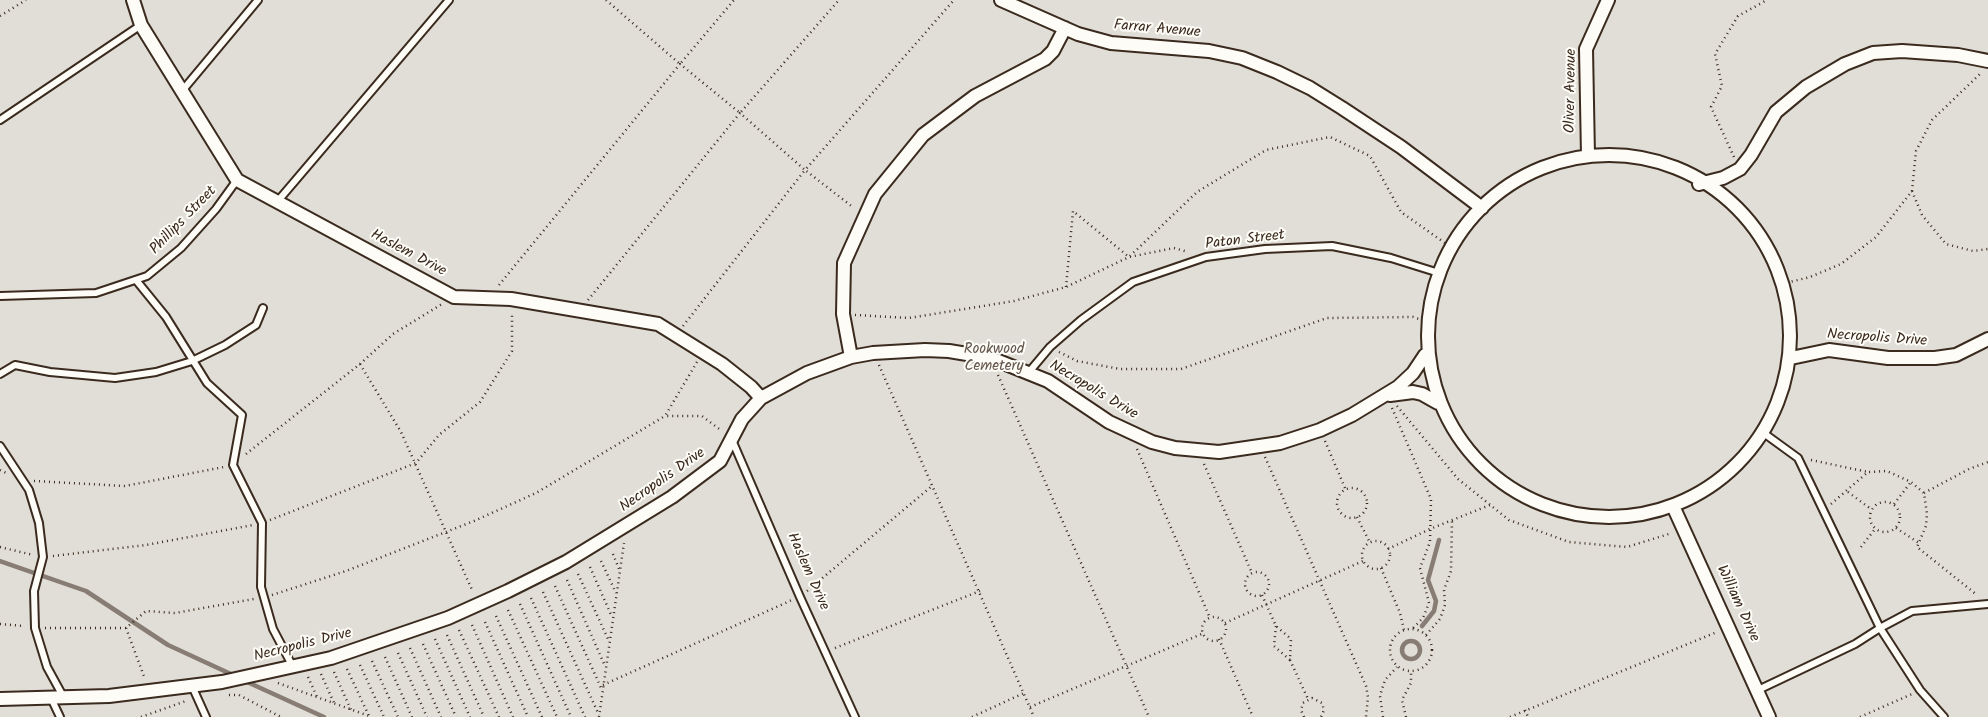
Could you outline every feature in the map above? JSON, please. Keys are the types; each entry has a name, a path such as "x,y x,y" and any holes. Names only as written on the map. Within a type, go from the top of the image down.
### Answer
{"street":[{"name":"Haslem Drive","path":"133,0 141,25 237,180 454,297 511,299 658,324 740,378 761,398"},
{"name":"Farrar Avenue","path":"1002,0 1064,28 1111,43 1179,47 1242,58 1278,72 1310,88 1386,137 1482,208"},
{"name":"Oliver Avenue","path":"1588,156 1586,49 1608,0"},
{"path":"852,357 843,314 844,263 875,194 923,135 975,96 1045,59 1053,51 1064,28"},
{"path":"1699,184 1723,178 1740,169 1776,112 1806,87 1845,64 1874,53 1902,50 1958,55 1985,66"},
{"path":"1588,156 1628,159 1648,164 1699,184 1730,206 1754,232 1772,260 1782,284 1790,320 1791,358 1779,403 1765,434 1745,461 1722,482 1697,497 1673,506 1645,511 1611,512 1563,507 1530,495 1502,479 1477,458 1454,429 1438,403 1429,378 1424,355 1425,321 1439,273 1452,248 1482,208 1498,191 1531,170 1556,162 1588,156"},
{"name":"Necropolis Drive","path":"1791,358 1829,350 1888,358 1935,358 1956,355 1988,339"},
{"name":"Necropolis Drive","path":"0,699 58,698 149,692 195,692 222,682 293,668 386,641 479,605 551,570 620,530 712,468 725,454 742,419 761,398 807,373 852,357 873,353 925,350 949,351 990,358 1048,381 1109,422 1152,442 1198,451 1219,452 1260,447 1320,430 1352,415 1387,395 1413,373 1424,355"},
{"name":"Necropolis Drive","path":"1387,395 1413,392 1422,394 1438,403"},
{"name":"William Drive","path":"1673,506 1730,626 1769,717"}],"lane":[{"path":"181,92 258,0"},
{"path":"277,202 449,0"},
{"path":"0,120 141,25"},
{"name":"Phillips Street","path":"0,296 96,293 146,276 180,248 216,209 237,180"},
{"name":"Paton Street","path":"1029,372 1050,347 1081,320 1133,282 1206,257 1266,249 1332,246 1390,258 1439,273"},
{"path":"136,280 166,317 207,383 242,415 232,465 262,523 261,587 272,629 293,668"},
{"path":"0,374 15,365 50,372 115,378 156,372 192,361 225,345 256,326 263,308"},
{"path":"1765,434 1798,458 1880,628 1920,690 1944,717"},
{"name":"Haslem Drive","path":"731,439 855,717"},
{"path":"0,446 29,490 39,523 42,561 34,591 35,628 58,698 60,717"},
{"path":"1758,690 1855,644 1912,610 1988,604"},
{"path":"195,692 206,717"}],"path":[{"path":"0,16 26,0"},
{"path":"606,0 805,170 865,216"},
{"path":"488,298 734,0"},
{"path":"579,310 740,113 839,0"},
{"path":"675,335 805,170 954,0"},
{"path":"1740,169 1711,107 1722,86 1715,54 1738,16 1767,0"},
{"path":"1985,66 1932,120 1916,151 1912,190 1922,215 1946,244 1973,251 1988,248"},
{"path":"1129,257 1152,232 1205,187 1266,150 1330,137 1370,156 1401,212 1452,248"},
{"path":"1782,284 1810,277 1841,264 1876,237 1912,190"},
{"path":"1066,286 1073,211 1129,257"},
{"path":"843,314 909,318 1014,301 1066,286 1129,257 1174,248 1206,257"},
{"path":"0,547 42,561 146,545 262,523 416,463 439,435 480,402 512,351 511,299"},
{"path":"1050,347 1077,361 1120,369 1181,369 1327,318 1413,317 1425,321"},
{"path":"0,624 35,628 126,628 146,611 175,613 264,597 346,571 474,522 536,494 664,416 702,352"},
{"path":"873,353 980,591 1034,717"},
{"path":"990,358 1149,717"},
{"path":"360,364 401,432 479,605"},
{"path":"1387,395 1458,480 1509,520 1569,542 1627,547 1683,529"},
{"path":"1387,395 1431,499 1430,542 1420,568 1429,602 1424,618 1412,629"},
{"path":"664,416 702,416 731,439"},
{"path":"1320,430 1346,489"},
{"path":"1130,432 1210,618"},
{"path":"1260,447 1366,686 1368,697 1366,717"},
{"path":"1198,451 1252,573"},
{"path":"1798,458 1868,472 1887,471 1911,482 1924,493 1927,514 1926,526 1917,547 1980,597"},
{"path":"1924,493 1969,469 1988,462"},
{"path":"1824,509 1847,492 1868,472"},
{"path":"1894,504 1911,482"},
{"path":"603,686 800,597 932,486"},
{"path":"1346,489 1360,490 1366,497 1365,511 1357,518 1352,519 1342,515 1337,506 1338,496 1346,489"},
{"path":"1847,492 1871,509"},
{"path":"1886,501 1894,504 1900,511 1900,520 1896,528 1888,532 1875,529 1869,518 1871,509 1877,503 1886,501"},
{"path":"1388,549 1430,529 1490,505"},
{"path":"1357,518 1370,543"},
{"path":"1426,635 1440,619 1445,605 1444,590 1451,571 1452,521"},
{"path":"1896,528 1918,543"},
{"path":"1862,547 1875,529"},
{"path":"599,717 624,539 620,530"},
{"path":"1370,543 1382,543 1388,549 1390,558 1381,568"},
{"path":"1370,543 1363,553 1364,561 1369,567 1381,568"},
{"path":"613,554 620,570"},
{"path":"601,561 616,594"},
{"path":"1225,623 1364,561"},
{"path":"590,567 613,618"},
{"path":"1381,568 1400,612 1404,630"},
{"path":"1252,573 1263,574 1268,579 1269,586 1262,594 1256,595 1247,590 1246,580 1252,573"},
{"path":"578,574 609,643"},
{"path":"566,580 606,667"},
{"path":"555,586 603,692"},
{"path":"825,652 980,591"},
{"path":"543,592 599,717"},
{"path":"1262,594 1276,626 1292,639 1290,660"},
{"path":"531,598 585,717"},
{"path":"520,604 571,717"},
{"path":"508,610 556,717"},
{"path":"496,616 542,717"},
{"path":"1210,618 1220,618 1225,623 1226,632 1219,639 1210,640 1204,633 1204,624 1210,618"},
{"path":"485,622 528,717"},
{"path":"472,625 513,717"},
{"path":"1276,626 1274,646 1290,660 1308,699"},
{"path":"1510,717 1730,626"},
{"path":"126,628 149,692"},
{"path":"1412,629 1426,635 1430,641 1431,654 1424,666 1411,671 1397,667 1392,661 1390,646 1397,634 1404,630 1412,629"},
{"path":"459,630 499,717"},
{"path":"1030,707 1204,633"},
{"path":"447,635 484,717"},
{"path":"435,639 470,717"},
{"path":"1219,639 1253,717"},
{"path":"422,644 456,717"},
{"path":"410,648 441,717"},
{"path":"398,652 427,717"},
{"path":"385,657 412,717"},
{"path":"372,661 398,717"},
{"path":"360,665 384,717"},
{"path":"1383,717 1380,696 1385,680 1397,667"},
{"path":"347,669 370,716"},
{"path":"1406,717 1402,700 1411,683 1411,671"},
{"path":"334,672 351,710"},
{"path":"321,674 334,704"},
{"path":"255,676 370,716"},
{"path":"308,677 317,697"},
{"path":"1860,717 1920,690"},
{"path":"141,717 195,692"},
{"path":"972,717 1024,693"},
{"path":"222,696 239,695 281,717"},
{"path":"1304,717 1301,707 1308,699 1316,698 1322,703 1324,710 1320,717"},
{"path":"1525,710 1528,717"}],"green space":[{"name":"Rookwood Cemetery","path":"0,0 1988,0 1988,717 0,717"}],"waterway":[{"path":"1422,626 1434,611 1436,601 1428,580 1439,540"},
{"path":"0,561 86,591 168,645 233,675"},
{"path":"1407,641 1415,641 1420,646 1420,650 1418,657 1407,659 1402,654 1402,646 1407,641"},
{"path":"245,681 324,717"}]}
